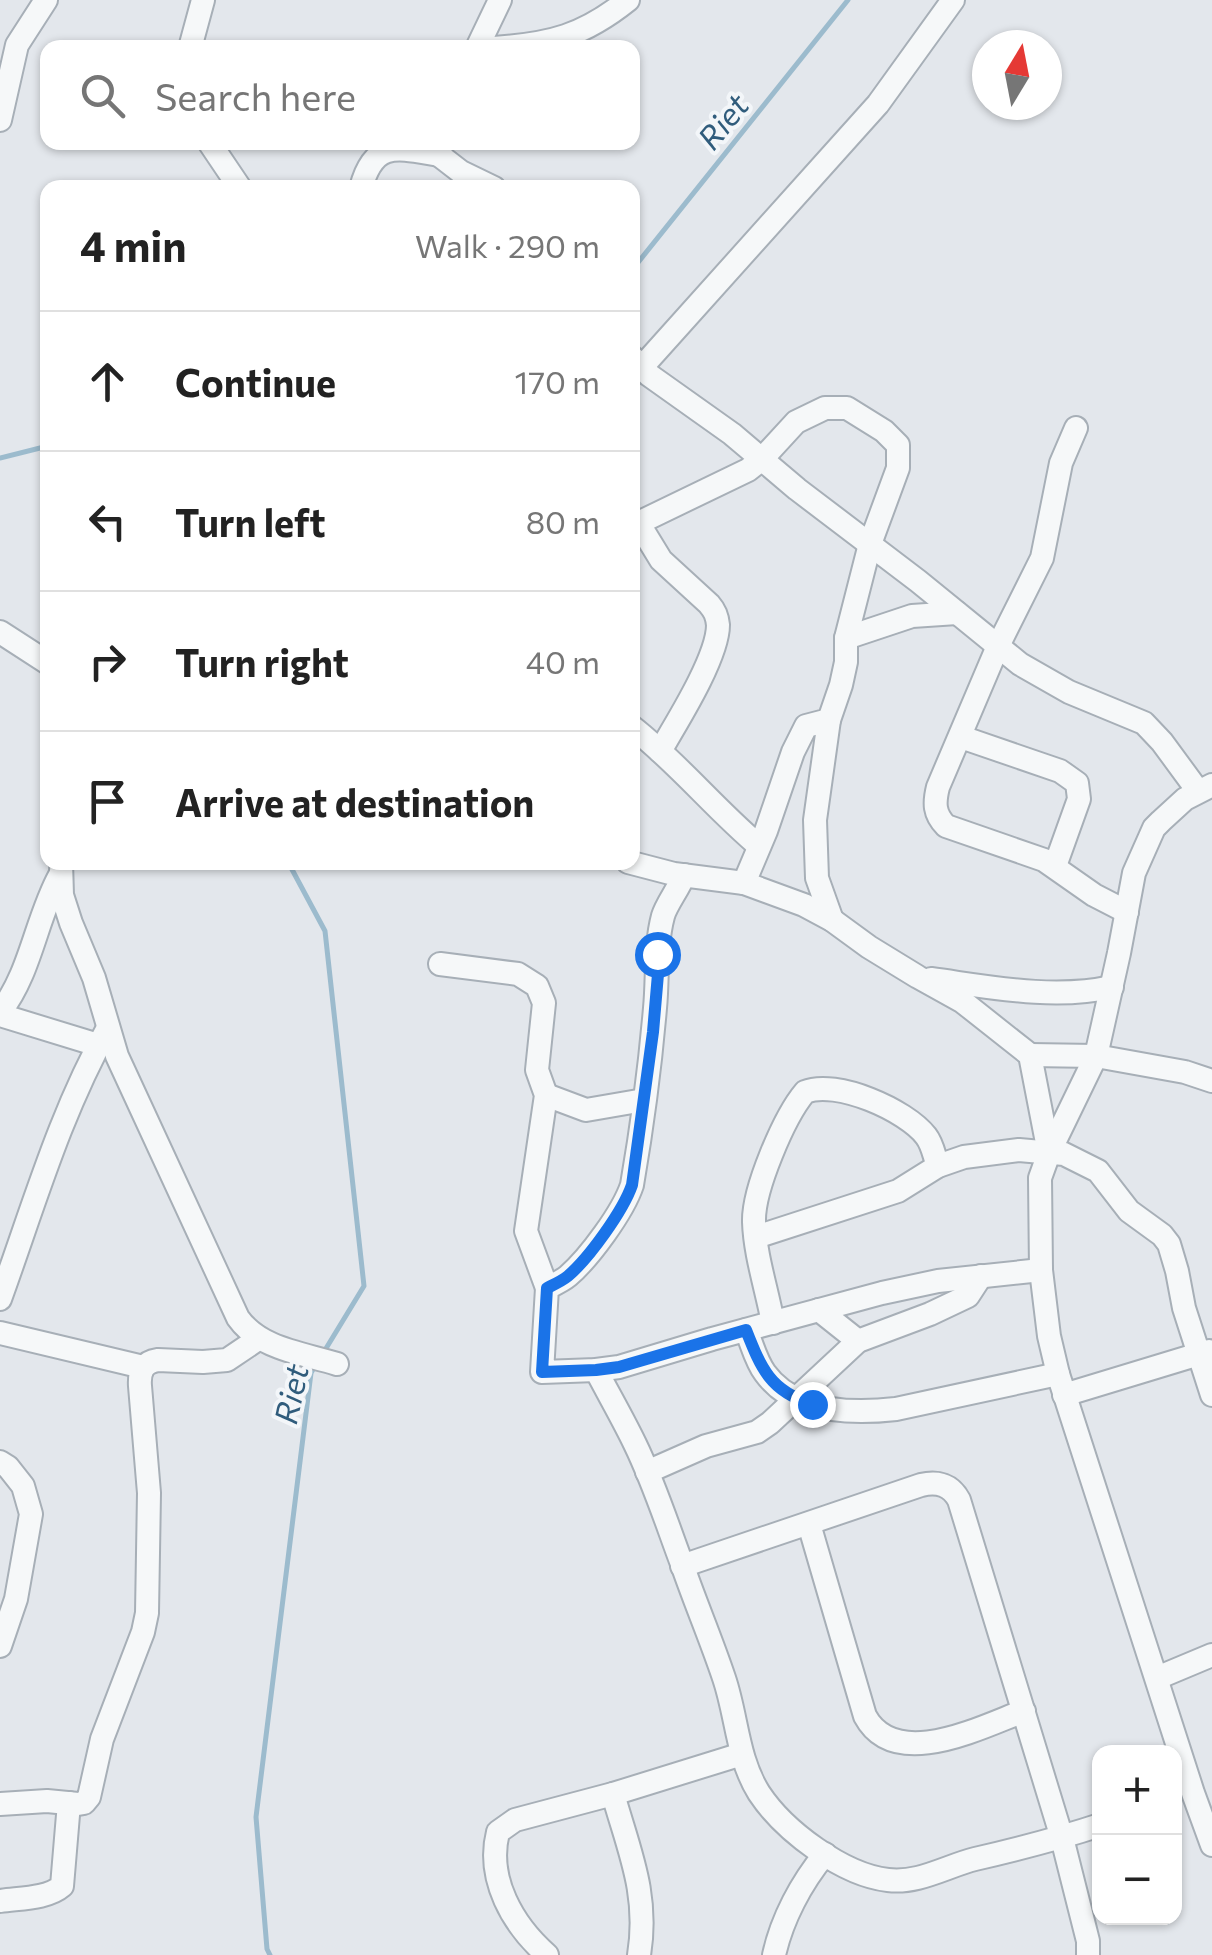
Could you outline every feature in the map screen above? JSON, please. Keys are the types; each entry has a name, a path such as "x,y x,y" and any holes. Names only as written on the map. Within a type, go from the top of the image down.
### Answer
{"street":[{"path":"0,120 8,40 46,0"},
{"path":"192,40 203,0"},
{"path":"481,40 500,0"},
{"path":"558,40 590,26 628,0"},
{"path":"640,361 878,104 953,0"},
{"path":"214,150 235,180"},
{"path":"363,180 376,155 387,150"},
{"path":"443,150 461,172 478,180"},
{"path":"640,368 732,434 1029,670 1144,724 1205,788 1154,828 1134,873 1096,1056 1048,1152 1040,1178 1040,1270 1061,1384 1157,1678 1184,1797 1212,1845"},
{"path":"640,523 725,483 762,459 796,422 826,408 847,408 884,431 898,445 895,480 870,544 846,638 846,662 829,720 815,820 817,878 832,920"},
{"path":"1076,428 1061,463 1042,558 998,646 938,787 936,814 954,830 1056,866 1094,895 1127,912"},
{"path":"640,530 662,560 715,611 718,621 710,655 660,751"},
{"path":"846,638 912,616 957,613"},
{"path":"0,632 40,660"},
{"path":"744,883 792,752 806,726 829,720"},
{"path":"640,734 759,846"},
{"path":"960,737 1060,771 1077,783 1080,800 1056,866"},
{"path":"640,865 744,883 794,900 963,1002 1030,1055 1096,1056 1185,1072 1212,1081"},
{"path":"60,870 20,979 0,1014 103,1036"},
{"path":"60,870 66,909 94,978 103,1036 123,1070 230,1305 246,1330 258,1338 337,1364"},
{"path":"547,1288 567,1278 606,1231 632,1185 664,912 684,875"},
{"path":"440,964 518,974 538,986 544,1003 537,1070 546,1095 526,1230 547,1288 542,1372 619,1367 900,1289 1040,1270"},
{"path":"918,977 1016,990 1086,993 1112,986"},
{"path":"0,1299 64,1121 103,1036"},
{"path":"1030,1055 1048,1152"},
{"path":"773,1323 756,1237 756,1200 772,1154 805,1092 834,1089 885,1106 922,1132 932,1146 938,1166"},
{"path":"546,1095 586,1110 644,1100"},
{"path":"756,1237 898,1191 938,1166 964,1157 1019,1150 1074,1158 1098,1171 1129,1211 1162,1235 1174,1258 1184,1308 1205,1352 1212,1395"},
{"path":"647,1472 706,1446 756,1432 858,1341 968,1296 981,1276"},
{"path":"818,1310 858,1341"},
{"path":"746,1330 764,1372 779,1388 796,1398 837,1410 874,1412 1005,1387 1061,1384 1205,1352"},
{"path":"0,1333 143,1367"},
{"path":"0,1804 48,1800 82,1804 89,1797 102,1739 143,1632 150,1519 139,1377 143,1367 158,1360 227,1360 258,1338"},
{"path":"596,1370 647,1472 724,1679 742,1754 755,1785 797,1834 824,1854 870,1876 901,1880 1092,1828"},
{"path":"0,1462 23,1486 31,1514 16,1599 0,1646"},
{"path":"682,1566 928,1483 951,1488 959,1500 1062,1838 1088,1941 1088,1955"},
{"path":"809,1524 856,1688 872,1727 888,1738 920,1744 1024,1711"},
{"path":"1157,1678 1212,1655"},
{"path":"547,1955 517,1924 505,1900 495,1855 498,1832 515,1820 742,1754"},
{"path":"613,1794 641,1895 638,1955"},
{"path":"0,1902 47,1894 62,1886 69,1803"},
{"path":"774,1955 793,1904 824,1854"}],"waterway":[{"name":"Riet","path":"640,260 848,0"},
{"path":"0,458 40,448"},
{"name":"Riet","path":"292,870 325,931 364,1286 322,1355"},
{"name":"Riet","path":"270,1955 256,1817 311,1373 316,1364"}],"route":[{"path":"657,954 653,1032 632,1185 606,1231 567,1278 547,1288 542,1372 619,1367 746,1330 764,1372 779,1388 812,1404"}]}
